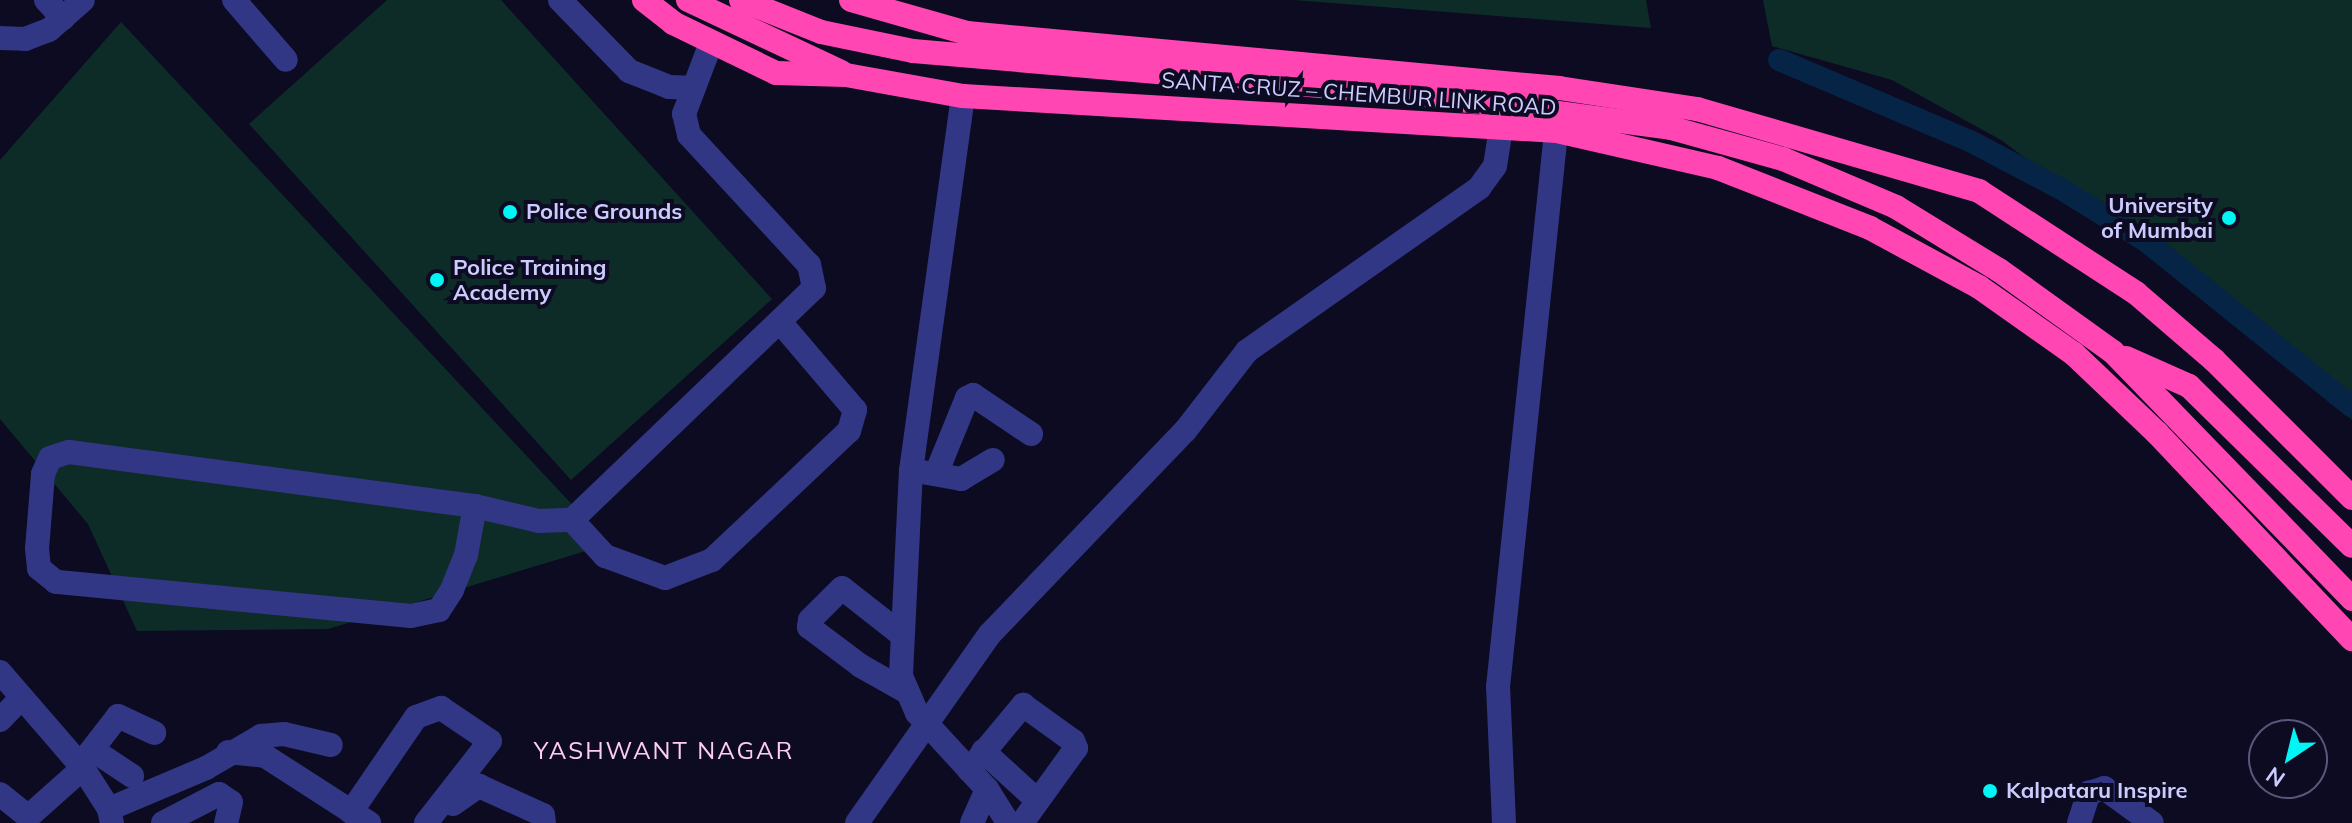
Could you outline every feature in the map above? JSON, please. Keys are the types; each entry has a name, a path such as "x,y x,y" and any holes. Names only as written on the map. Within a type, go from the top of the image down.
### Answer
{"highway":[{"name":"SANTA CRUZ – CHEMBUR LINK ROAD","path":"644,0 711,43 776,73 846,75 963,96 1557,131 1718,168 1870,228 1979,287 2074,354 2157,433 2352,639"},
{"path":"688,0 757,36 846,75"},
{"path":"741,0 821,32 913,51 1424,95 1578,112 1671,128 1783,159 1896,207 1999,270 2113,352 2352,599"},
{"name":"SANTA CRUZ – CHEMBUR LINK ROAD","path":"851,0 967,33 1559,88 1738,118 1979,191 2136,293 2214,360 2352,498"},
{"path":"2113,352 2189,386 2352,546"}],"street":[{"path":"46,0 63,18"},
{"path":"0,38 25,39 49,30 83,0"},
{"path":"234,0 286,60"},
{"path":"560,0 629,71 669,87 692,88"},
{"path":"475,506 452,590 439,610 411,616 56,582 39,568 37,549 43,474 50,458 69,452 475,506 539,521 572,520 781,323 814,288 815,277 689,135 684,114 711,43"},
{"path":"1504,823 1498,687 1559,88"},
{"path":"963,96 911,470 902,635 905,691 925,724 1038,801"},
{"path":"857,823 990,634 1185,431 1247,351 1479,188 1495,166 1501,127"},
{"path":"572,520 605,556 665,578 712,560 838,442 849,431 855,410 781,323"},
{"path":"936,474 967,398 973,395 1031,434"},
{"path":"911,470 961,479 993,460"},
{"path":"902,635 842,588 810,620 809,627 861,666 905,691"},
{"path":"0,672 19,700 85,761 134,787 149,823"},
{"path":"0,720 19,700"},
{"path":"976,760 1023,705 1073,741 1076,748 1022,823"},
{"path":"228,752 265,756 360,817 416,717 441,708 490,741 426,823"},
{"path":"0,794 28,817 85,761 118,716 154,733"},
{"path":"85,761 110,816 134,787 206,768 228,752 261,736 284,734 331,745"},
{"path":"976,760 987,789 1008,823"},
{"path":"435,823 474,785 543,815 544,823"},
{"path":"2079,823 2089,793 2104,788 2152,823"},
{"path":"972,823 987,789"},
{"path":"163,823 219,794 231,802 226,823"}],"green space":[{"name":"Police Grounds","path":"387,0 501,0 772,299 571,480 249,124"},
{"path":"1294,0 1646,0 1651,28"},
{"name":"University of Mumbai","path":"1763,0 2352,0 2352,420 2295,358 2001,140 1892,80 1772,46"},
{"path":"121,22 609,544 328,629 137,631 88,524 0,419 0,160"}],"waterway":[{"path":"1779,60 1970,141 2061,189 2147,242 2352,407"}],"place":[{"name":"Police Grounds","path":"510,212"},
{"name":"University of Mumbai","path":"2229,218"},
{"name":"Police Training Academy","path":"437,280"},
{"name":"Kalpataru Inspire","path":"1990,791"}],"district":[{"name":"YASHWANT NAGAR","path":"664,751"}]}
